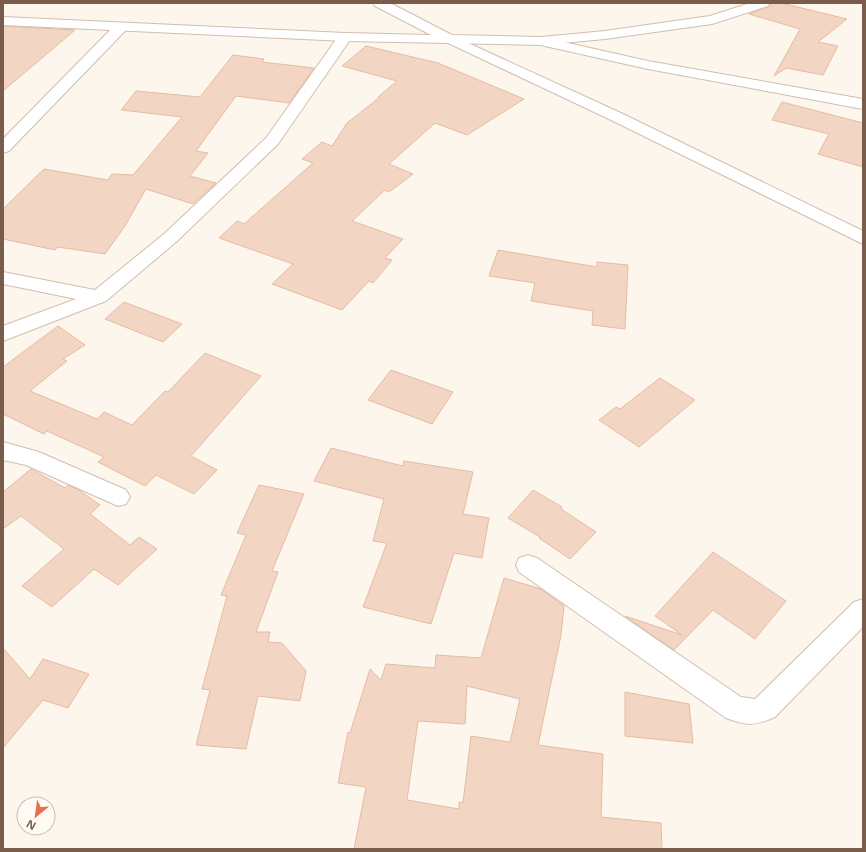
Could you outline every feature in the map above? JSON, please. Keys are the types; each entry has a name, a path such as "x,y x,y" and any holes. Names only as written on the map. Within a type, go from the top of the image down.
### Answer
{"street":[{"path":"380,3 453,40 618,118 863,238"},
{"path":"3,21 120,28 345,37 541,41 605,35 712,20 763,3"},
{"path":"3,148 120,28"},
{"path":"3,334 99,297 170,238 272,141 345,37"},
{"path":"541,41 648,65 863,104"},
{"path":"3,278 99,297"},
{"path":"3,451 31,458 118,497"},
{"path":"528,565 736,709 756,712 765,708 863,610"}],"building":[{"path":"771,3 781,3 847,19 818,42 838,46 823,75 786,68 774,76 800,29 749,14 768,7"},
{"path":"3,26 75,30 3,91"},
{"path":"366,46 438,63 524,99 467,135 435,123 389,164 413,174 389,192 385,190 352,221 403,239 385,258 392,260 373,283 369,281 342,310 272,284 293,264 219,238 237,221 244,224 313,163 302,159 322,142 332,146 347,123 380,97 378,97 397,81 342,66"},
{"path":"233,55 264,59 262,62 314,68 289,103 236,96 196,151 208,153 190,176 216,183 193,204 146,189 125,226 105,254 58,247 55,250 3,239 3,209 44,169 108,180 112,174 133,175 182,117 121,110 136,91 200,97"},
{"path":"782,102 863,123 863,167 818,154 829,134 772,120"},
{"path":"498,250 597,267 597,262 628,265 625,329 592,325 593,311 531,301 535,283 489,276"},
{"path":"124,302 182,324 163,342 105,319"},
{"path":"58,326 85,345 63,359 67,361 30,391 97,419 104,412 132,425 165,391 168,392 205,353 261,376 191,456 217,470 194,494 156,475 145,486 98,462 104,457 47,431 44,434 3,414 3,367"},
{"path":"391,370 453,392 432,424 368,400"},
{"path":"660,378 695,400 639,447 599,420 616,407 620,409"},
{"path":"331,448 403,466 404,461 473,472 463,514 489,518 482,558 454,553 431,624 363,607 387,543 373,541 384,499 314,481"},
{"path":"31,469 65,488 68,485 79,490 100,505 90,514 130,545 139,537 157,549 118,585 94,569 52,607 22,586 64,549 21,516 3,529 3,492"},
{"path":"259,485 304,494 272,571 278,572 256,632 270,632 268,642 282,643 306,671 300,701 258,696 246,749 196,745 210,690 202,689 227,596 221,595 246,535 237,533"},
{"path":"533,490 562,507 561,509 596,532 570,559 539,538 540,537 508,518"},
{"path":"713,552 786,601 755,639 713,610 674,650 625,616 682,635 655,616"},
{"path":"504,578 541,589 564,606 561,635 538,745 603,754 601,817 661,823 662,849 354,849 366,787 338,783 348,732 350,733 370,669 381,680 386,664 435,668 436,655 481,658","holes":["467,686 520,699 510,742 471,736 463,803 459,802 459,809 407,800 418,721 465,724"]},
{"path":"3,648 30,679 43,659 89,674 68,708 43,700 3,748"},
{"path":"625,692 689,704 693,743 625,736"}]}
